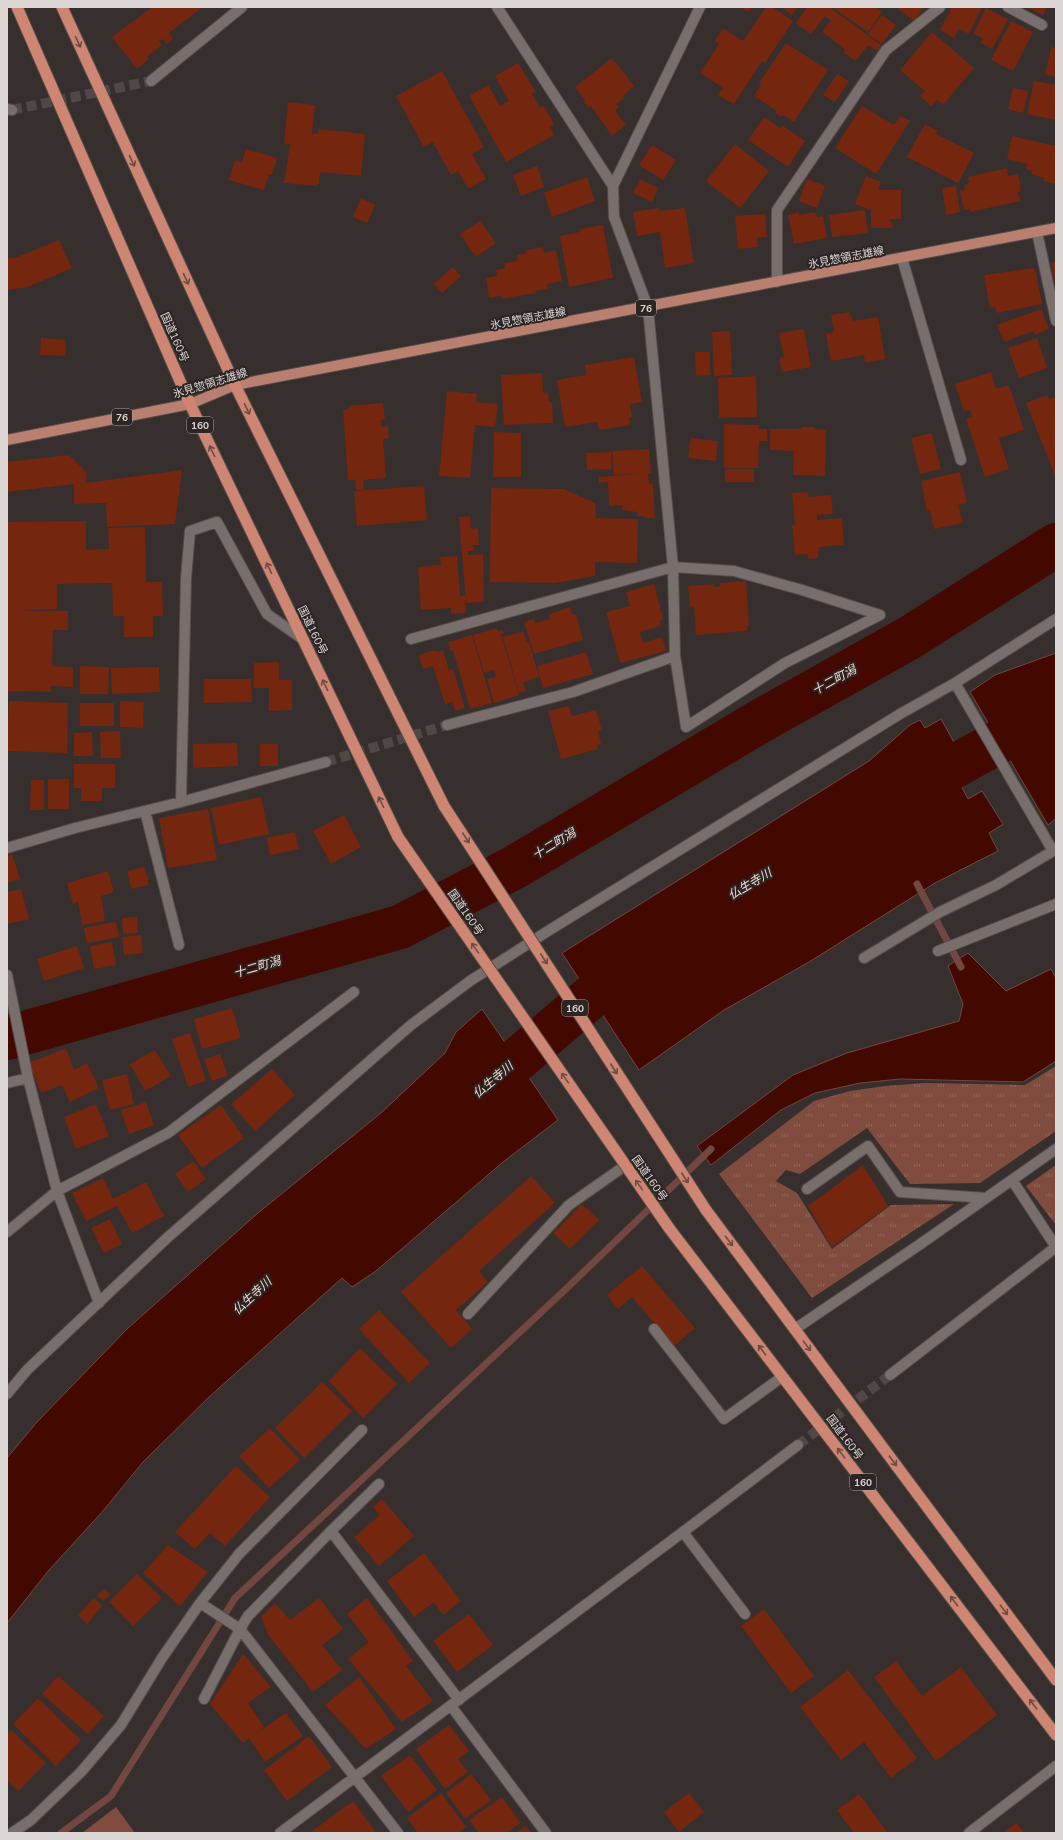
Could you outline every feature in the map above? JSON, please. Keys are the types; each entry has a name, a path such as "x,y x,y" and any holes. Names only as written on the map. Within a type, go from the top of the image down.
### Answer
{"highway":[{"name":"国道160号","path":"17,7 190,404 398,837 669,1228 1056,1735"},
{"name":"160","path":"62,7 235,385 444,806 706,1210 1056,1680"}],"main road":[{"name":"氷見惣領志雄線","path":"7,440 190,404 235,385 648,308 1056,228"}],"street":[{"path":"151,81 242,7"},
{"path":"497,7 613,186"},
{"path":"411,639 673,567 734,571 802,590 880,615 785,663 686,727 675,656 673,567 648,308 614,217 613,186 700,7"},
{"path":"777,282 778,210 886,50 940,7"},
{"path":"1008,7 1042,25"},
{"path":"1037,232 1056,321"},
{"path":"902,258 961,460"},
{"path":"181,802 186,578 190,531 217,522 267,614 304,640"},
{"path":"7,1394 27,1370 167,1238 411,1025 470,981 573,915 900,714 955,683 1056,619"},
{"path":"447,725 573,692 675,656"},
{"path":"864,958 940,912 996,885 1055,850 955,683"},
{"path":"7,848 75,828 181,802 326,762"},
{"path":"145,811 179,945"},
{"path":"938,951 1056,904"},
{"path":"7,975 28,1078 57,1190 99,1303"},
{"path":"7,1232 57,1190 168,1133 354,992"},
{"path":"7,1084 28,1078"},
{"path":"807,1189 868,1146 900,1192 986,1198"},
{"path":"795,1329 1056,1149"},
{"path":"468,1314 569,1205 626,1166"},
{"path":"890,1376 1056,1247 1012,1180"},
{"path":"654,1328 724,1419 782,1377"},
{"path":"12,1833 31,1820 80,1772 122,1725 162,1658 200,1603 239,1554 362,1430"},
{"path":"280,1833 684,1532 798,1445"},
{"path":"204,1699 248,1616 379,1484"},
{"path":"331,1531 455,1703 546,1833"},
{"path":"684,1532 745,1614"},
{"path":"200,1603 240,1629 398,1833"},
{"path":"968,1833 1056,1766"}],"green space":[{"path":"1056,1066 1056,1131 980,1183 910,1184 867,1128 800,1174 786,1170 776,1181 797,1193 832,1249 891,1205 954,1204 812,1298 719,1174 814,1101 850,1091 885,1086 925,1083 1025,1085"},
{"path":"1056,1165 1056,1225 1026,1186"},
{"path":"116,1807 135,1833 82,1833"}],"water":[{"path":"1056,653 1056,818 1048,825 970,692 995,675"},
{"path":"941,719 961,755 949,762 968,799 982,791 1003,824 989,833 998,851 935,883 809,962 724,1010 639,1070 562,953 869,761 910,725 920,720 925,728"},
{"path":"968,953 1006,991 1051,969 1056,978 1056,1061 1023,1082 900,1079 860,1083 815,1093 781,1110 711,1165 697,1146 793,1075 847,1053 959,1021 963,1004 948,966"},
{"path":"482,1009 558,1120 503,1162 376,1271 352,1287 342,1278 209,1397 143,1462 103,1511 49,1570 7,1623 7,1458 37,1422 128,1328 258,1213 381,1113 445,1053 456,1032"}],"building":[{"path":"152,7 203,7 169,33 173,39 167,44 163,39 159,41 162,45 147,57 149,59 137,69 112,37"},
{"path":"740,7 752,7 749,12"},
{"path":"766,7 772,7 793,21 765,63 762,61 734,104 718,95 723,88 700,73 719,44 715,41 723,28 743,41"},
{"path":"782,7 796,7 797,8 791,15"},
{"path":"807,7 829,7 881,45 877,51 868,45 856,61 844,53 845,49 822,32 831,20 825,16 811,34 796,23"},
{"path":"832,7 875,7 882,12 868,32"},
{"path":"900,7 920,7 923,9 914,21 898,9"},
{"path":"952,7 982,7 969,34 959,29 954,38 940,30"},
{"path":"1027,7 1047,7 1043,15"},
{"path":"986,8 1008,19 992,49 981,43 983,38 973,34"},
{"path":"882,15 896,25 882,44 868,34"},
{"path":"1011,21 1033,32 1013,71 991,60"},
{"path":"932,32 974,68 943,105 937,100 931,106 920,96 925,91 900,70"},
{"path":"786,43 828,70 794,122 783,115 781,117 775,113 777,111 754,96 761,84 759,83"},
{"path":"1051,47 1056,48 1056,77 1045,75"},
{"path":"612,58 634,86 623,96 624,98 616,104 619,107 615,111 626,125 612,136 591,106 589,108 583,101 585,100 575,87"},
{"path":"518,63 536,92 532,94 540,108 544,106 554,124 550,127 554,135 506,162 469,96 488,85 500,106 509,101 495,76"},
{"path":"442,71 484,147 472,154 486,179 468,189 458,171 451,175 433,142 424,147 396,96"},
{"path":"837,74 849,81 835,102 823,95"},
{"path":"1034,81 1056,85 1056,120 1027,114"},
{"path":"1013,88 1028,91 1023,113 1008,109"},
{"path":"288,102 315,105 312,134 318,134 319,129 365,134 361,176 320,172 319,184 317,184 317,186 284,183 290,144 284,144"},
{"path":"862,106 894,125 900,116 910,121 876,174 835,148"},
{"path":"764,117 780,128 782,125 805,141 788,167 748,140"},
{"path":"925,124 938,131 936,134 974,153 958,183 907,157"},
{"path":"1012,136 1056,146 1056,184 1044,181 1044,178 1031,174 1032,171 1026,169 1027,164 1007,159"},
{"path":"735,144 769,171 740,208 706,181"},
{"path":"652,145 676,160 663,180 639,165"},
{"path":"246,149 277,158 272,175 269,174 264,190 229,180 235,160 242,162"},
{"path":"537,166 544,187 521,196 513,175"},
{"path":"1007,168 1008,176 1018,174 1021,191 1018,192 1020,201 970,212 969,209 964,210 960,191 965,190 964,185 969,183 968,177"},
{"path":"866,176 881,182 878,190 901,190 901,219 889,219 894,228 871,228 871,207 870,210 855,204"},
{"path":"587,177 595,201 552,217 544,193"},
{"path":"640,179 658,188 652,202 633,193"},
{"path":"807,179 825,186 817,208 799,201"},
{"path":"956,186 960,212 946,215 942,188"},
{"path":"361,198 375,205 367,223 353,217"},
{"path":"659,208 660,211 685,208 694,263 665,268 660,232 637,236 633,212"},
{"path":"865,210 868,233 832,237 829,215"},
{"path":"799,212 799,215 815,212 817,217 823,216 827,238 794,244 788,215"},
{"path":"765,214 767,237 757,238 758,247 738,249 735,216"},
{"path":"480,221 496,243 476,257 460,234"},
{"path":"603,225 613,278 569,287 560,236 580,232 579,229"},
{"path":"59,240 72,268 28,287 7,290 7,258 15,258"},
{"path":"543,247 544,253 556,250 562,281 547,284 548,289 535,291 536,293 501,299 501,296 489,298 486,278 497,276 496,270 505,268 504,263 518,261 517,255 526,253 526,250"},
{"path":"1056,262 1056,283 1055,283 1051,263"},
{"path":"453,267 461,276 442,293 434,284"},
{"path":"1035,268 1042,304 997,313 995,307 990,308 984,275"},
{"path":"1041,309 1049,329 1035,335 1034,331 1004,342 997,325"},
{"path":"849,312 853,321 878,317 885,359 865,363 864,355 831,361 826,334 834,332 831,315"},
{"path":"804,329 811,367 782,372 779,358 784,357 779,333"},
{"path":"730,331 732,375 714,376 712,332"},
{"path":"41,338 66,340 65,356 40,355"},
{"path":"1037,338 1047,368 1019,378 1008,348"},
{"path":"695,352 710,352 710,375 696,376"},
{"path":"634,357 642,402 630,404 632,417 629,417 630,425 599,430 597,422 565,427 557,380 586,375 585,365"},
{"path":"991,372 996,389 1009,385 1024,430 999,438 1009,469 985,477 966,419 972,417 970,410 964,411 955,384"},
{"path":"542,373 543,393 548,392 549,402 552,402 553,423 504,425 501,375"},
{"path":"756,376 757,417 719,418 718,378"},
{"path":"447,391 477,394 476,402 498,404 495,427 475,425 470,478 439,476"},
{"path":"1047,395 1049,399 1056,397 1056,478 1026,403"},
{"path":"383,403 385,419 381,420 382,427 388,426 389,438 383,439 386,478 363,480 364,490 356,490 355,480 348,480 343,410 349,409 349,406"},
{"path":"724,424 759,425 759,429 767,429 767,441 759,441 758,468 724,468"},
{"path":"801,427 815,427 815,429 826,430 825,476 793,475 794,451 770,450 770,429 801,429"},
{"path":"494,432 521,433 521,477 493,477"},
{"path":"932,433 941,469 920,474 911,438"},
{"path":"691,438 718,441 716,461 688,458"},
{"path":"649,449 651,473 614,475 612,451"},
{"path":"611,452 612,469 587,470 586,453"},
{"path":"69,455 87,473 86,483 182,470 175,524 107,527 106,503 74,504 74,484 7,492 7,462"},
{"path":"725,469 754,469 754,482 725,482"},
{"path":"960,472 967,503 958,505 963,523 934,529 930,510 927,511 921,481"},
{"path":"648,473 649,484 653,484 655,518 637,516 637,512 622,510 622,505 609,506 608,482 599,483 599,477"},
{"path":"424,486 427,520 357,526 354,491"},
{"path":"491,488 564,489 595,503 596,518 638,519 637,563 595,562 595,576 555,583 490,582"},
{"path":"808,492 808,497 831,495 833,514 817,515 817,520 842,518 844,545 819,547 818,558 808,559 808,554 795,555 792,525 795,525 792,493"},
{"path":"470,516 471,529 478,528 479,545 473,545 474,551 468,551 468,555 483,554 484,602 466,603 459,517"},
{"path":"86,521 86,550 109,549 108,528 145,527 146,582 162,582 163,616 153,616 153,637 124,637 124,616 113,616 112,583 57,584 57,609 21,611 68,611 68,630 53,630 52,666 73,667 73,687 51,686 51,692 7,691 7,522"},
{"path":"457,556 460,596 465,595 466,613 451,614 451,608 421,610 418,567 441,565 440,557"},
{"path":"746,581 749,626 747,626 747,631 696,635 694,606 690,607 688,586 714,584 715,587 720,587 720,583"},
{"path":"654,584 663,619 660,620 661,626 640,632 643,643 662,637 666,651 620,663 606,612 630,606 626,592"},
{"path":"570,607 572,615 576,614 583,640 534,654 524,622 534,619 535,623 550,619 549,614"},
{"path":"497,628 498,631 503,630 504,633 501,634 519,695 494,703 487,679 496,677 494,670 484,673 473,635"},
{"path":"523,631 527,643 529,642 539,677 523,682 526,691 519,693 503,637"},
{"path":"472,635 492,703 470,709 453,650 450,651 448,642"},
{"path":"435,650 436,652 443,650 449,670 453,669 465,708 455,711 452,702 445,704 433,666 423,669 419,655"},
{"path":"586,652 593,674 543,688 537,666"},
{"path":"279,662 279,680 292,680 292,710 269,711 269,688 254,688 254,663"},
{"path":"80,666 109,667 108,694 80,694"},
{"path":"159,667 160,692 112,694 111,668"},
{"path":"204,679 251,679 252,702 204,703"},
{"path":"9,701 68,703 67,753 7,751"},
{"path":"120,701 144,702 143,728 120,727"},
{"path":"80,703 114,703 114,726 80,726"},
{"path":"569,706 572,716 596,710 602,730 598,731 601,744 597,745 598,749 561,759 548,711"},
{"path":"120,731 121,758 101,758 100,732"},
{"path":"92,732 93,756 74,756 74,733"},
{"path":"237,743 238,766 193,768 193,744"},
{"path":"260,744 278,744 278,766 260,766"},
{"path":"74,764 115,764 115,788 102,788 102,801 81,801 81,788 74,788"},
{"path":"48,779 69,779 69,809 48,809"},
{"path":"31,780 44,780 44,810 30,810"},
{"path":"261,797 269,834 219,845 211,808"},
{"path":"208,809 217,860 168,868 159,818"},
{"path":"344,815 361,847 331,864 313,831"},
{"path":"295,832 299,849 270,855 267,838"},
{"path":"12,854 20,879 7,883 7,856"},
{"path":"145,867 149,885 131,889 127,871"},
{"path":"108,871 114,892 101,896 105,921 82,925 78,902 73,904 67,883"},
{"path":"21,889 29,919 7,924 7,892"},
{"path":"137,917 138,933 123,934 122,918"},
{"path":"116,922 119,937 87,943 84,928"},
{"path":"141,935 143,953 124,955 122,937"},
{"path":"112,942 116,965 94,969 90,946"},
{"path":"77,946 84,968 44,981 37,959"},
{"path":"232,1008 241,1038 202,1049 194,1019"},
{"path":"190,1033 206,1081 188,1087 172,1039"},
{"path":"66,1048 74,1070 87,1063 99,1088 70,1102 62,1085 41,1093 29,1063"},
{"path":"155,1050 171,1076 145,1091 130,1064"},
{"path":"220,1054 228,1075 212,1081 204,1059"},
{"path":"272,1069 295,1095 255,1131 231,1104"},
{"path":"127,1074 134,1104 110,1110 102,1080"},
{"path":"146,1102 154,1125 129,1134 121,1110"},
{"path":"96,1104 109,1136 76,1149 64,1117"},
{"path":"221,1105 244,1138 202,1168 178,1135"},
{"path":"193,1161 206,1179 188,1192 175,1174"},
{"path":"863,1165 888,1206 832,1247 808,1206"},
{"path":"531,1176 555,1203 479,1271 488,1282 456,1310 472,1329 451,1348 401,1292"},
{"path":"103,1178 113,1199 146,1182 164,1216 132,1233 117,1206 86,1221 72,1193"},
{"path":"582,1204 599,1220 570,1249 553,1233"},
{"path":"110,1219 122,1244 104,1253 91,1228"},
{"path":"642,1266 695,1328 674,1346 632,1297 618,1309 607,1295"},
{"path":"379,1310 430,1363 409,1383 359,1329"},
{"path":"360,1348 397,1384 363,1418 329,1381"},
{"path":"322,1382 352,1411 304,1458 275,1428"},
{"path":"270,1428 300,1460 269,1488 239,1456"},
{"path":"236,1466 270,1497 225,1546 210,1533 195,1549 175,1532"},
{"path":"382,1499 414,1536 379,1566 354,1537 380,1515 373,1507"},
{"path":"168,1545 208,1572 180,1606 143,1573"},
{"path":"424,1553 461,1601 443,1615 434,1602 414,1617 387,1581"},
{"path":"137,1574 162,1598 133,1626 109,1602"},
{"path":"104,1589 110,1594 104,1601 97,1596"},
{"path":"94,1598 102,1606 87,1624 78,1615"},
{"path":"319,1598 343,1629 322,1645 342,1670 313,1692 269,1636 261,1617 275,1603 290,1620"},
{"path":"367,1598 413,1661 406,1666 433,1701 402,1722 348,1659 369,1642 347,1614"},
{"path":"764,1609 814,1676 791,1693 741,1626"},
{"path":"469,1614 493,1645 457,1672 433,1641"},
{"path":"243,1654 271,1687 248,1703 264,1727 255,1734 286,1713 303,1736 265,1762 249,1738 243,1743 210,1704"},
{"path":"896,1661 922,1696 961,1667 997,1715 936,1761 874,1677"},
{"path":"848,1670 917,1758 891,1778 864,1742 841,1760 800,1707"},
{"path":"58,1676 104,1716 88,1734 42,1694"},
{"path":"359,1677 396,1729 366,1749 325,1705"},
{"path":"38,1698 81,1740 56,1766 13,1724"},
{"path":"449,1725 469,1751 458,1759 468,1772 445,1789 416,1749"},
{"path":"11,1730 46,1763 18,1791 7,1780 7,1734"},
{"path":"309,1736 332,1767 287,1801 264,1770"},
{"path":"410,1755 437,1790 408,1812 381,1776"},
{"path":"471,1774 491,1800 465,1819 446,1793"},
{"path":"441,1793 466,1827 458,1833 418,1833 407,1818"},
{"path":"689,1793 704,1812 679,1832 664,1812"},
{"path":"859,1794 888,1833 854,1833 837,1810"},
{"path":"502,1797 521,1823 506,1833 479,1833 469,1820"},
{"path":"353,1801 375,1831 373,1833 311,1832"},
{"path":"1016,1823 1025,1833 1003,1833"},
{"path":"526,1826 531,1833 516,1833"}],"waterway":[{"name":"十二町潟","path":"7,1038 400,927 515,867 764,719 909,638 1056,545"},
{"name":"仏生寺川","path":"899,797 1056,710"},
{"path":"917,884 961,967"},
{"name":"仏生寺川","path":"471,1099 638,957"},
{"path":"61,1833 111,1796 235,1598 567,1288 711,1149"}],"tunnel":[{"path":"12,110 151,81"},
{"path":"326,762 447,725"},
{"path":"798,1445 890,1375"}]}
